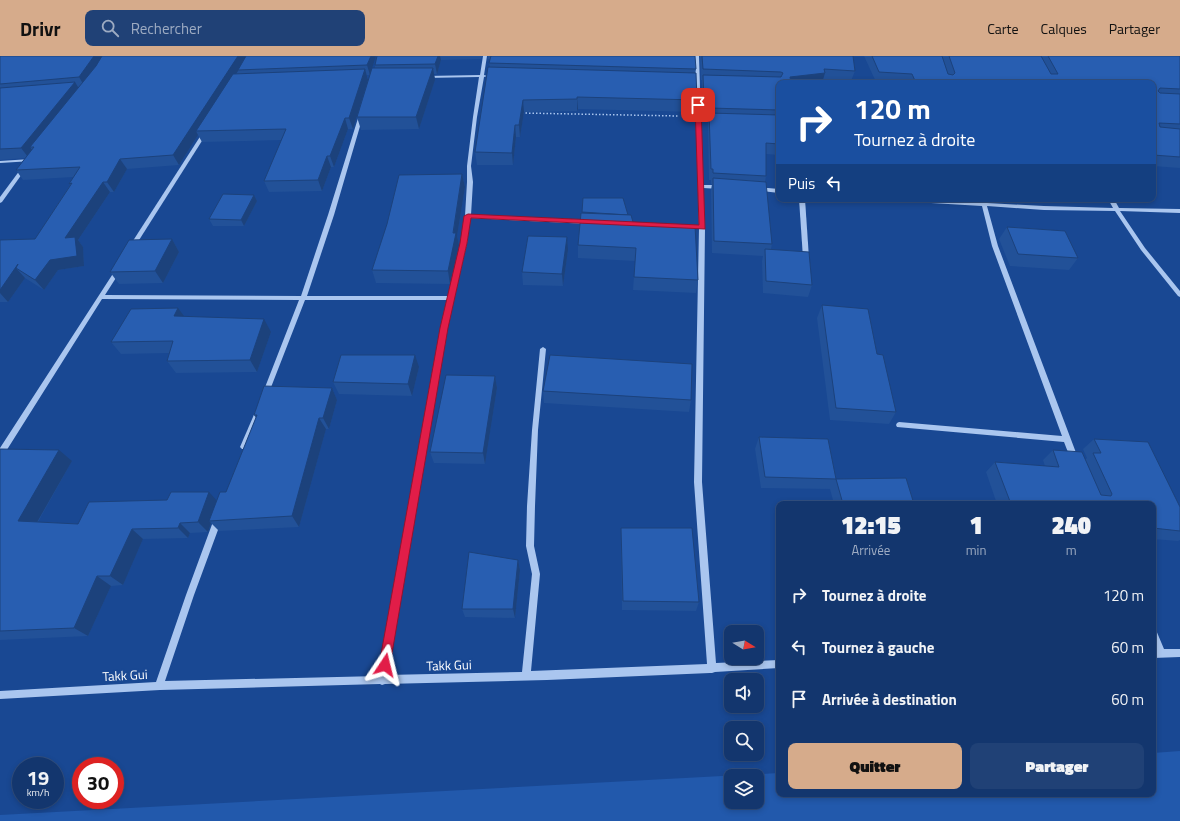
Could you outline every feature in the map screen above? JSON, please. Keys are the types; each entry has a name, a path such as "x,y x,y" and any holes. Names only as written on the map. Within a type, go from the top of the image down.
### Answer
{"street":[{"path":"382,681 444,328 464,243 468,216 470,182 469,166 485,56"},
{"path":"697,56 695,82 699,119 702,228 698,482 712,669"},
{"path":"419,77 488,76"},
{"path":"695,82 705,82"},
{"path":"241,455 303,298 331,215 363,108"},
{"path":"699,119 706,121"},
{"path":"130,251 207,129"},
{"path":"0,202 35,154"},
{"path":"0,162 30,160"},
{"path":"700,186 724,187"},
{"path":"747,189 776,191"},
{"path":"802,202 806,258"},
{"path":"1077,465 995,246 984,202 1117,210 1180,211"},
{"path":"1113,202 1152,260 1180,295"},
{"path":"468,216 593,222"},
{"path":"695,227 702,228"},
{"path":"0,454 122,264"},
{"path":"100,297 451,298"},
{"path":"526,675 536,574 530,546 531,506 535,430 543,349"},
{"path":"899,425 1066,439"},
{"path":"159,686 190,595 220,514"},
{"path":"1156,640 1162,654"},
{"path":"1156,654 1180,654"},
{"name":"Takk Gui","path":"0,695 159,686 382,681 712,669 776,664"}],"path":[{"path":"521,113 699,119"}],"shaded area":[{"path":"1180,751 1180,821 0,821 0,815 724,776 724,809 764,809 764,774 776,773 776,797 1156,797 1156,753"}],"building":[{"path":"0,56 94,56 79,77 0,84"},
{"path":"102,56 238,56 173,155 120,159 107,182 103,182 65,238 75,237 77,256 50,260 35,280 16,268 18,264 0,290 0,240 35,239 72,183 69,184 80,167 16,170 34,147 30,147 96,66"},
{"path":"246,56 371,56 367,65 238,70"},
{"path":"377,56 438,56 435,64 375,65"},
{"path":"491,56 695,56 696,69 489,63"},
{"path":"702,56 853,56 855,71 824,69 825,73 790,77 790,80 776,80 776,110 709,108 709,102 704,102 703,75 781,77 783,73 703,69"},
{"path":"872,56 942,56 948,74 953,75 955,73 949,56 1041,56 1051,74 1058,74 1048,56 1180,56 1180,89 1160,88 1158,91 1160,93 1180,94 1180,124 1159,123 1160,127 1180,129 1180,157 1156,155 1156,80 915,80 912,74 879,72"},
{"path":"488,67 696,73 697,100 577,97 577,99 523,100 519,125 515,125 512,153 475,152"},
{"path":"372,68 433,68 416,117 357,117"},
{"path":"365,69 349,118 345,118 330,156 327,156 318,180 264,181 286,129 196,131 233,74"},
{"path":"75,82 21,148 0,149 0,88"},
{"path":"709,113 776,115 776,144 766,143 766,176 713,173 713,169 711,169"},
{"path":"462,174 453,233 456,233 448,271 372,270 387,224 399,175"},
{"path":"713,178 766,182 772,244 714,241"},
{"path":"223,194 254,195 241,220 209,219"},
{"path":"583,198 623,198 628,215 582,212"},
{"path":"581,213 631,215 633,222 695,226 698,280 634,277 636,248 578,245"},
{"path":"1007,227 1065,231 1078,258 1018,254"},
{"path":"528,236 567,237 562,274 522,272"},
{"path":"172,239 155,271 110,272 129,240"},
{"path":"765,249 809,252 812,285 766,281"},
{"path":"822,305 868,309 877,354 883,355 896,412 836,408"},
{"path":"178,308 174,316 264,319 250,360 167,361 173,341 111,342 131,309"},
{"path":"341,355 415,355 408,384 333,382"},
{"path":"550,355 692,364 691,400 543,391"},
{"path":"446,375 495,376 483,453 430,452"},
{"path":"264,386 332,388 323,418 319,418 292,516 209,521 220,492 226,492 257,415 254,415"},
{"path":"759,437 828,439 836,479 765,477"},
{"path":"1094,439 1148,442 1180,507 1180,531 1156,528 1156,501 1010,501 995,462 1059,467 1053,450 1082,452 1101,495 1111,496 1112,494 1093,453 1101,453"},
{"path":"0,449 59,450 18,521 78,524 89,502 167,500 171,492 209,492 198,522 180,523 178,528 132,529 110,576 97,576 74,628 0,631"},
{"path":"906,478 913,501 842,501 836,479"},
{"path":"621,528 692,528 699,602 623,601"},
{"path":"469,552 518,560 513,609 462,609"}],"route":[{"path":"385,665 444,328 464,243 468,216 702,228 698,105"}]}
